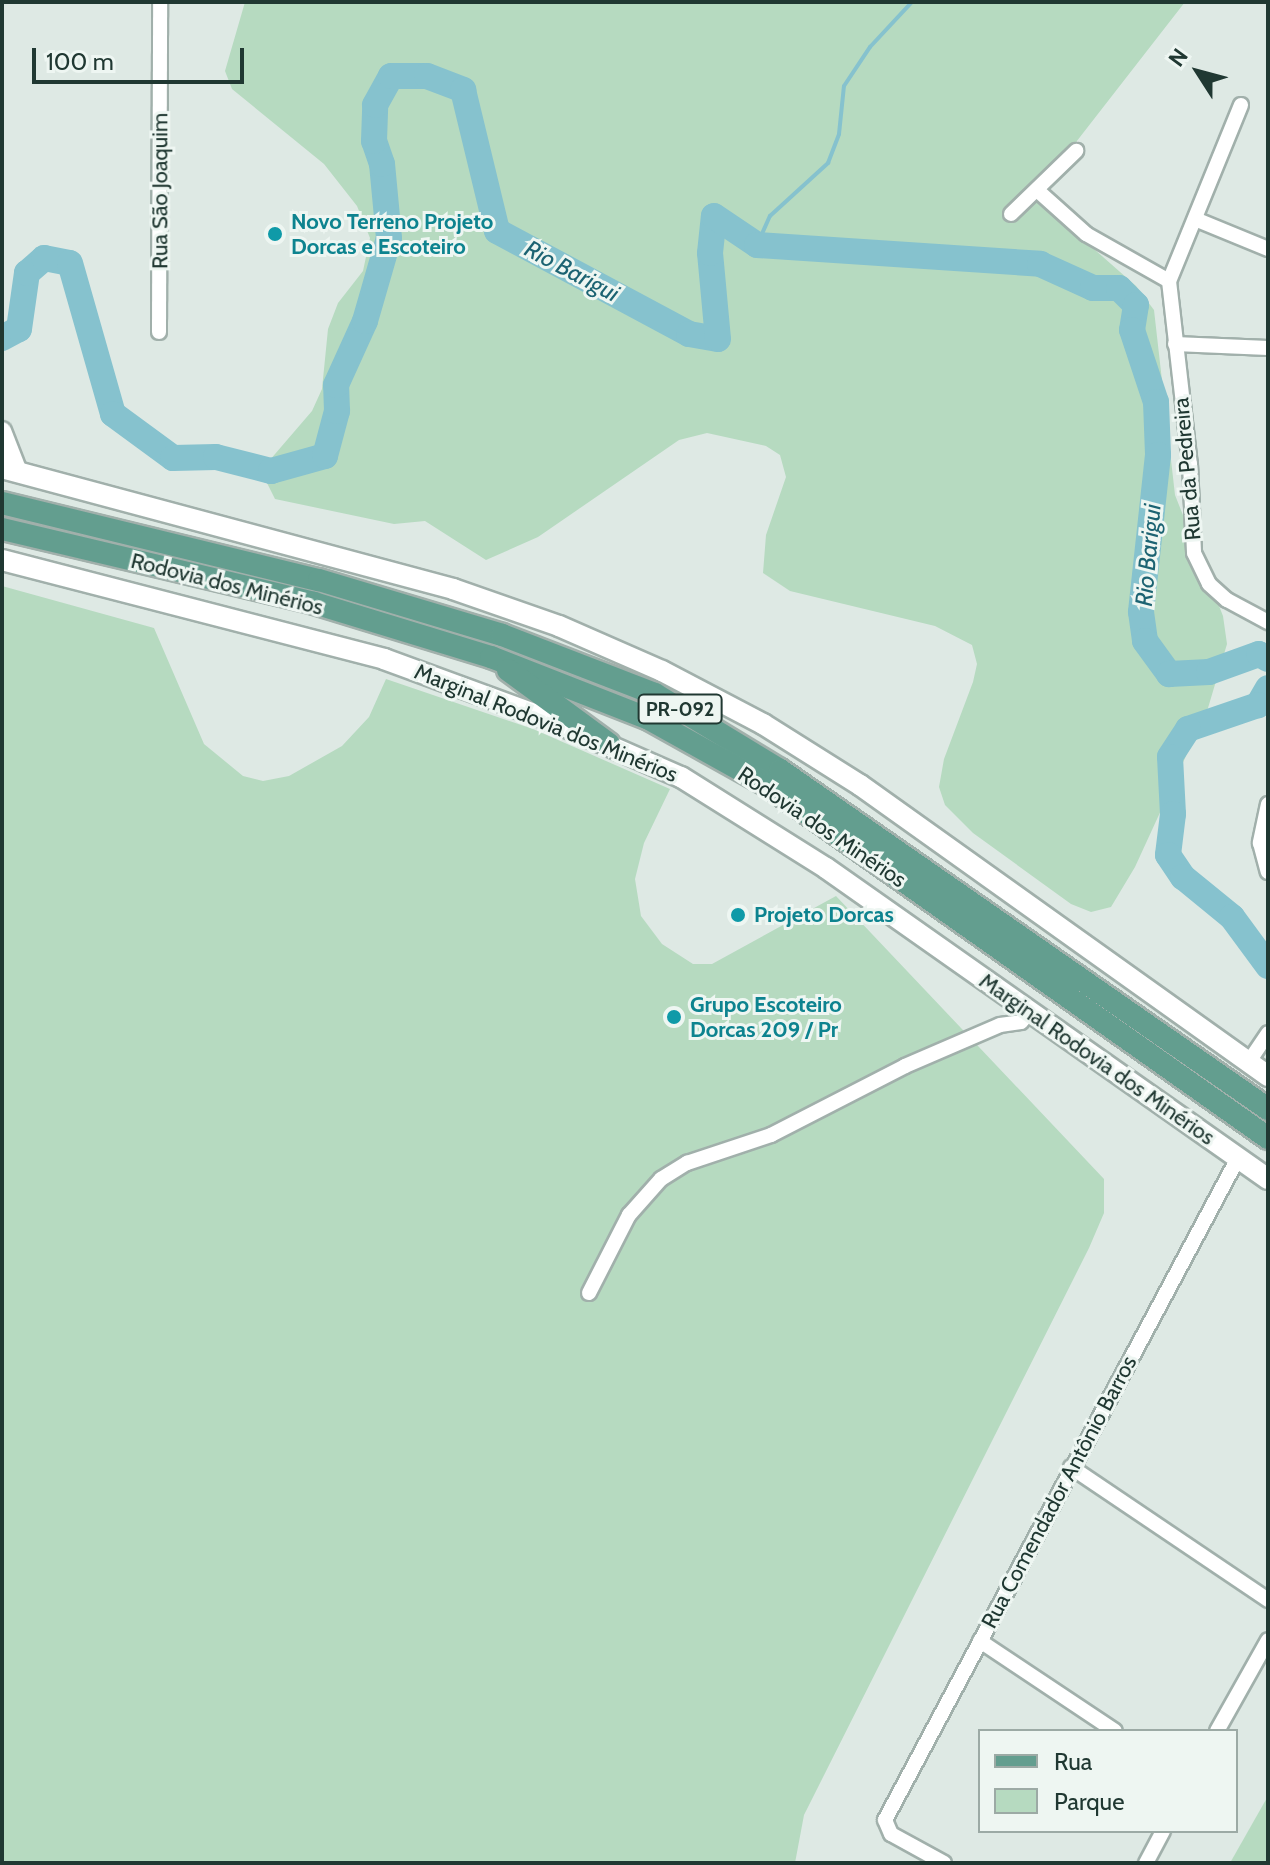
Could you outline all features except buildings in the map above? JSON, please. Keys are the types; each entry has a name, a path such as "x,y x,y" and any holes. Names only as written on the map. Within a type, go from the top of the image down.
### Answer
{"main road":[{"path":"10,470 453,589 559,626 662,671 763,724 860,785 1268,1076"},
{"name":"Rodovia dos Minérios","path":"2,503 334,585 569,657 655,694 780,770 1268,1109"},
{"name":"Rodovia dos Minérios","path":"2,529 314,603 491,657 649,719 766,784 1268,1138"},
{"name":"Marginal Rodovia dos Minérios","path":"2,560 384,659 609,744 740,810 1268,1179"},
{"path":"491,657 609,744"}],"street":[{"name":"Rua São Joaquim","path":"159,332 160,2"},
{"path":"1037,190 1086,234 1169,281 1171,265 1195,219 1241,105"},
{"path":"1011,214 1076,151"},
{"path":"1195,219 1268,249"},
{"name":"Rua da Pedreira","path":"1169,281 1194,553 1209,584 1227,600 1268,622"},
{"path":"1175,344 1268,348"},
{"path":"2,431 10,470"},
{"path":"1268,804 1260,843 1268,872"},
{"path":"589,1293 629,1215 661,1179 687,1163 771,1135 905,1066 1000,1025 1021,1022 1031,1011"},
{"path":"1248,1063 1268,1033"},
{"name":"Rua Comendador Antônio Barros","path":"944,1863 884,1828 1071,1467 1238,1158"},
{"path":"1071,1467 1268,1600"},
{"path":"1218,1729 1268,1640"},
{"path":"980,1641 1112,1729"},
{"path":"1146,1863 1162,1833"}],"green space":[{"path":"245,2 1185,2 1073,146 1052,177 1048,195 1061,220 1136,286 1154,310 1175,495 1223,616 1227,644 1208,708 1135,867 1111,907 1091,912 1071,904 973,833 945,805 939,787 944,759 973,682 977,664 972,645 935,626 790,591 763,573 766,535 786,477 780,455 766,446 707,433 679,440 538,537 486,560 425,521 394,524 275,499 265,479 269,461 312,411 322,389 328,329 338,303 363,271 370,238 357,206 324,164 232,89 225,71"},
{"path":"2,586 154,628 204,744 243,776 263,781 289,776 342,746 369,717 386,679 533,729 670,789 644,843 635,879 641,916 662,944 693,964 712,964 836,896 1104,1179 1104,1213 1089,1248 804,1815 795,1863 2,1863"},
{"path":"1268,1796 1268,1863 1230,1863"}],"waterway":[{"path":"757,245 770,216 828,163 839,134 844,86 870,47 912,2"},
{"name":"Rio Barigui","path":"2,338 19,329 27,273 44,258 70,263 113,414 173,458 216,457 271,471 325,456 337,411 336,385 365,321 389,238 382,164 374,141 375,105 391,76 427,76 463,90 497,231 689,334 718,339 710,253 714,216 757,245 1040,264 1093,288 1119,288 1136,305 1132,330 1156,402 1158,455 1141,612 1145,641 1169,674 1209,672 1259,654 1268,659"},
{"name":"Rio Barigui","path":"1268,688 1258,705 1188,729 1170,757 1173,814 1168,855 1183,877 1232,917 1268,966"}],"place":[{"name":"Novo Terreno Projeto Dorcas e Escoteiro","path":"275,234"},
{"name":"Projeto Dorcas","path":"738,915"},
{"name":"Grupo Escoteiro Dorcas 209 / Pr","path":"674,1017"}]}
